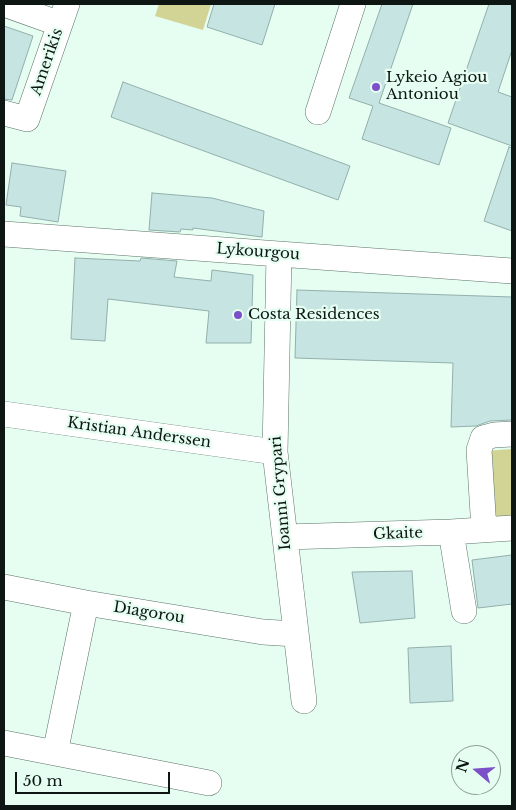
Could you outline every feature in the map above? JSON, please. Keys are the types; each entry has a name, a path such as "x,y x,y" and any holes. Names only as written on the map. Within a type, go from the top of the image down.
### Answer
{"street":[{"path":"4,4 64,14"},
{"path":"318,112 353,4"},
{"name":"Amerikis","path":"4,113 27,120 64,14"},
{"name":"Lykourgou","path":"4,234 512,271"},
{"name":"Ioanni Grypari","path":"279,254 275,452 304,701"},
{"name":"Kristian Anderssen","path":"4,414 275,452"},
{"path":"484,530 478,450 483,438 512,434"},
{"name":"Gkaite","path":"285,537 451,532 512,528"},
{"path":"451,532 464,611"},
{"name":"Diagorou","path":"4,587 86,603 263,632 296,634"},
{"path":"55,753 86,603"},
{"path":"4,743 209,783"}],"green space":[{"path":"159,4 211,4 203,30 155,16"},
{"path":"512,449 512,519 487,520 485,451"}],"building":[{"path":"214,4 275,4 262,45 207,27"},
{"path":"382,4 413,4 379,103 451,128 439,165 362,139 373,106 349,98"},
{"path":"489,4 512,4 512,50 498,92 512,97 512,146 448,123"},
{"path":"4,26 33,36 12,100 4,99"},
{"path":"123,82 350,166 338,200 111,117"},
{"path":"509,147 512,148 512,231 484,221"},
{"path":"12,163 66,171 58,222 20,216 21,207 6,205"},
{"path":"152,193 212,198 264,211 262,237 193,228 193,230 181,229 180,232 149,230"},
{"path":"75,258 140,261 141,258 177,261 174,277 211,281 212,270 253,275 251,343 206,343 209,311 108,299 105,341 71,339"},
{"path":"297,290 512,297 512,420 490,421 476,426 451,427 453,363 295,358"},
{"path":"512,555 512,604 478,608 472,560"},
{"path":"412,571 415,618 360,623 352,572"},
{"path":"451,646 453,701 410,703 408,648"}],"place":[{"name":"Lykeio Agiou Antoniou","path":"376,87"},
{"name":"Costa Residences","path":"238,315"}]}
